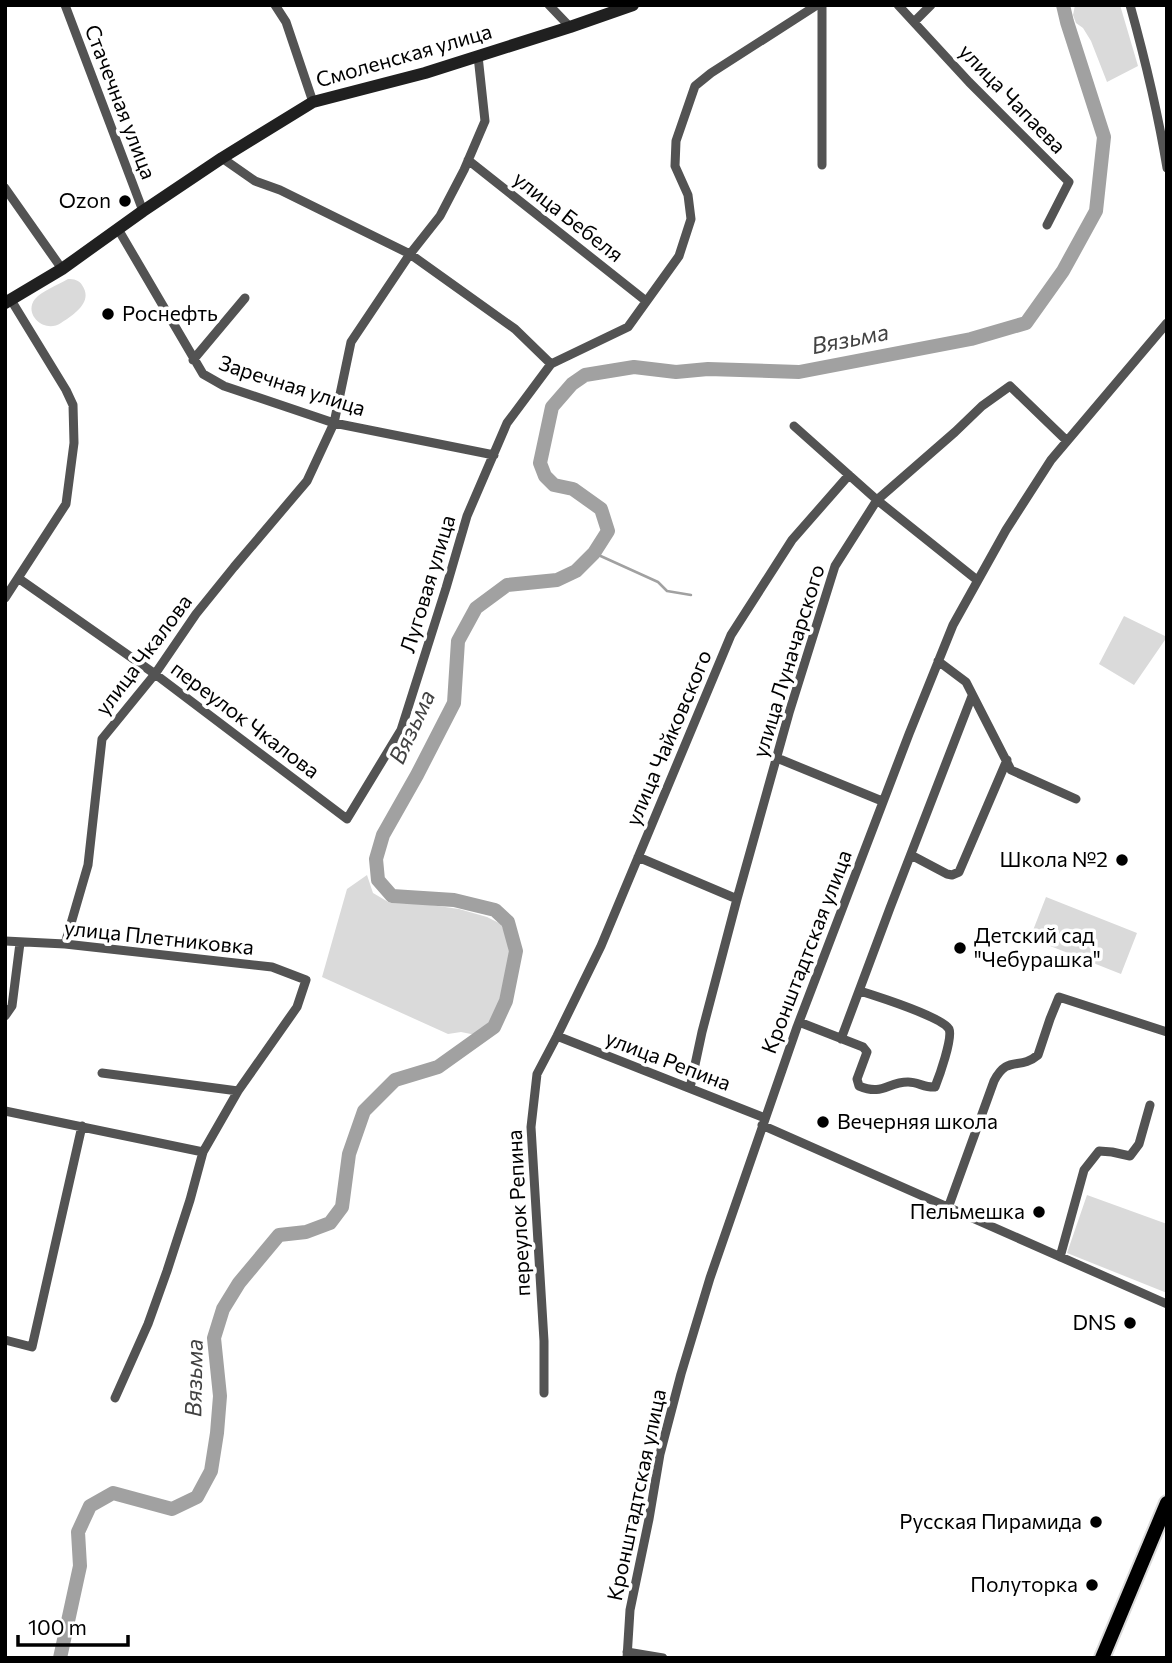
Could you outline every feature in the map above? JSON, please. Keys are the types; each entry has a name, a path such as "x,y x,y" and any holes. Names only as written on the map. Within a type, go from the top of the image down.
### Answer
{"main road":[{"name":"Смоленская улица","path":"8,302 62,269 222,158 313,102 425,73 633,5"},
{"path":"1102,1658 1167,1503"}],"street":[{"name":"Стачечная улица","path":"65,5 143,211"},
{"path":"275,5 286,22 313,102"},
{"path":"549,5 570,27"},
{"path":"820,5 822,165"},
{"path":"222,158 255,181 280,190 410,254 514,330 551,364 628,327 679,256 691,219 688,195 675,166 676,141 695,86 711,73 820,5"},
{"name":"улица Чапаева","path":"898,5 969,82 1069,182 1047,225"},
{"path":"914,22 931,5"},
{"path":"1130,5 1147,68 1167,169"},
{"name":"улица Чкалова","path":"65,944 88,865 102,739 155,674 196,614 234,566 307,481 334,423 351,342 410,254 440,216 485,121 478,56"},
{"name":"улица Бебеля","path":"468,160 646,301"},
{"path":"5,188 62,269"},
{"name":"Заречная улица","path":"118,229 203,374 225,386 334,423 494,455"},
{"path":"193,360 245,298"},
{"path":"5,598 66,504 74,443 73,405 66,390 8,302"},
{"name":"Кронштадтская улица","path":"627,1655 630,1610 660,1454 710,1278 799,1022 938,661 953,625 977,580 1051,460 1167,323"},
{"name":"Луговая улица","path":"347,819 401,730 467,516 494,455 508,424 551,364"},
{"name":"улица Луначарского","path":"690,1087 737,899 835,566 877,500 982,407 1010,386 1066,441"},
{"path":"794,426 877,500 977,580"},
{"name":"улица Чайковского","path":"557,1036 601,946 731,635 792,540 849,475"},
{"name":"переулок Чкалова","path":"18,578 155,674 347,819"},
{"path":"938,661 966,682 1011,770 1076,799"},
{"path":"841,1039 972,696"},
{"path":"777,758 882,801"},
{"path":"911,855 947,874 955,875 959,872 1007,760"},
{"path":"638,857 737,899"},
{"name":"улица Плетниковка","path":"5,941 65,944 272,967 306,980 297,1007 238,1091"},
{"path":"5,1016 12,1006 20,943"},
{"path":"799,1022 863,1047 867,1052 857,1079 859,1086 873,1091 903,1082 935,1087 950,1037 948,1028 915,1010 860,991"},
{"path":"948,1208 994,1081 1009,1064 1026,1063 1038,1055 1059,998 1167,1032"},
{"name":"улица Репина","path":"557,1036 690,1087 948,1208 1167,1304"},
{"name":"переулок Репина","path":"544,1393 544,1340 531,1127 537,1074 557,1036"},
{"path":"102,1073 238,1091 203,1152 167,1271 148,1324 115,1398"},
{"path":"1060,1257 1084,1170 1099,1151 1130,1156 1139,1144 1150,1105"},
{"path":"5,1111 203,1152"},
{"path":"5,1340 32,1347 82,1126"},
{"path":"627,1655 663,1658"}],"shaded area":[{"path":"1075,5 1120,5 1138,66 1107,82 1091,41 1083,28 1076,23 1073,15"},
{"path":"68,279 76,280 82,285 85,291 84,302 76,312 55,326 37,321 32,311 35,299"},
{"path":"1124,616 1167,637 1134,685 1099,664"},
{"path":"367,875 373,893 390,903 459,909 501,924 509,952 508,978 499,1007 483,1031 476,1035 461,1032 448,1034 322,977 347,889"},
{"path":"1046,897 1137,933 1121,974 1030,938"},
{"path":"1087,1195 1167,1224 1167,1293 1067,1253"}],"waterway":[{"name":"Вязьма","path":"60,1658 80,1566 78,1532 90,1506 113,1493 172,1509 197,1497 211,1471 220,1396 214,1338 223,1309 239,1283 279,1235 306,1232 330,1223 342,1207 349,1154 364,1111 395,1080 438,1067 494,1027 506,1001 516,951 508,922 495,910 454,900 392,896 378,880 376,859 383,835 454,703 458,641 476,608 507,585 557,580 576,571 594,553 608,531 601,509 573,489 554,485 545,476 540,463 552,407 572,384 585,375 634,367 676,372 708,369 799,372 971,339 1026,323 1063,271 1096,211 1104,137 1063,5"},
{"path":"594,553 658,582 667,591 691,595"}],"place":[{"name":"Ozon","path":"125,201"},
{"name":"Роснефть","path":"108,314"},
{"name":"Школа №2","path":"1122,860"},
{"name":"Детский сад \"Чебурашка\"","path":"960,948"},
{"name":"Вечерняя школа","path":"823,1122"},
{"name":"Пельмешка","path":"1039,1212"},
{"name":"DNS","path":"1130,1323"},
{"name":"Русская Пирамида","path":"1096,1522"},
{"name":"Полуторка","path":"1092,1585"}]}
